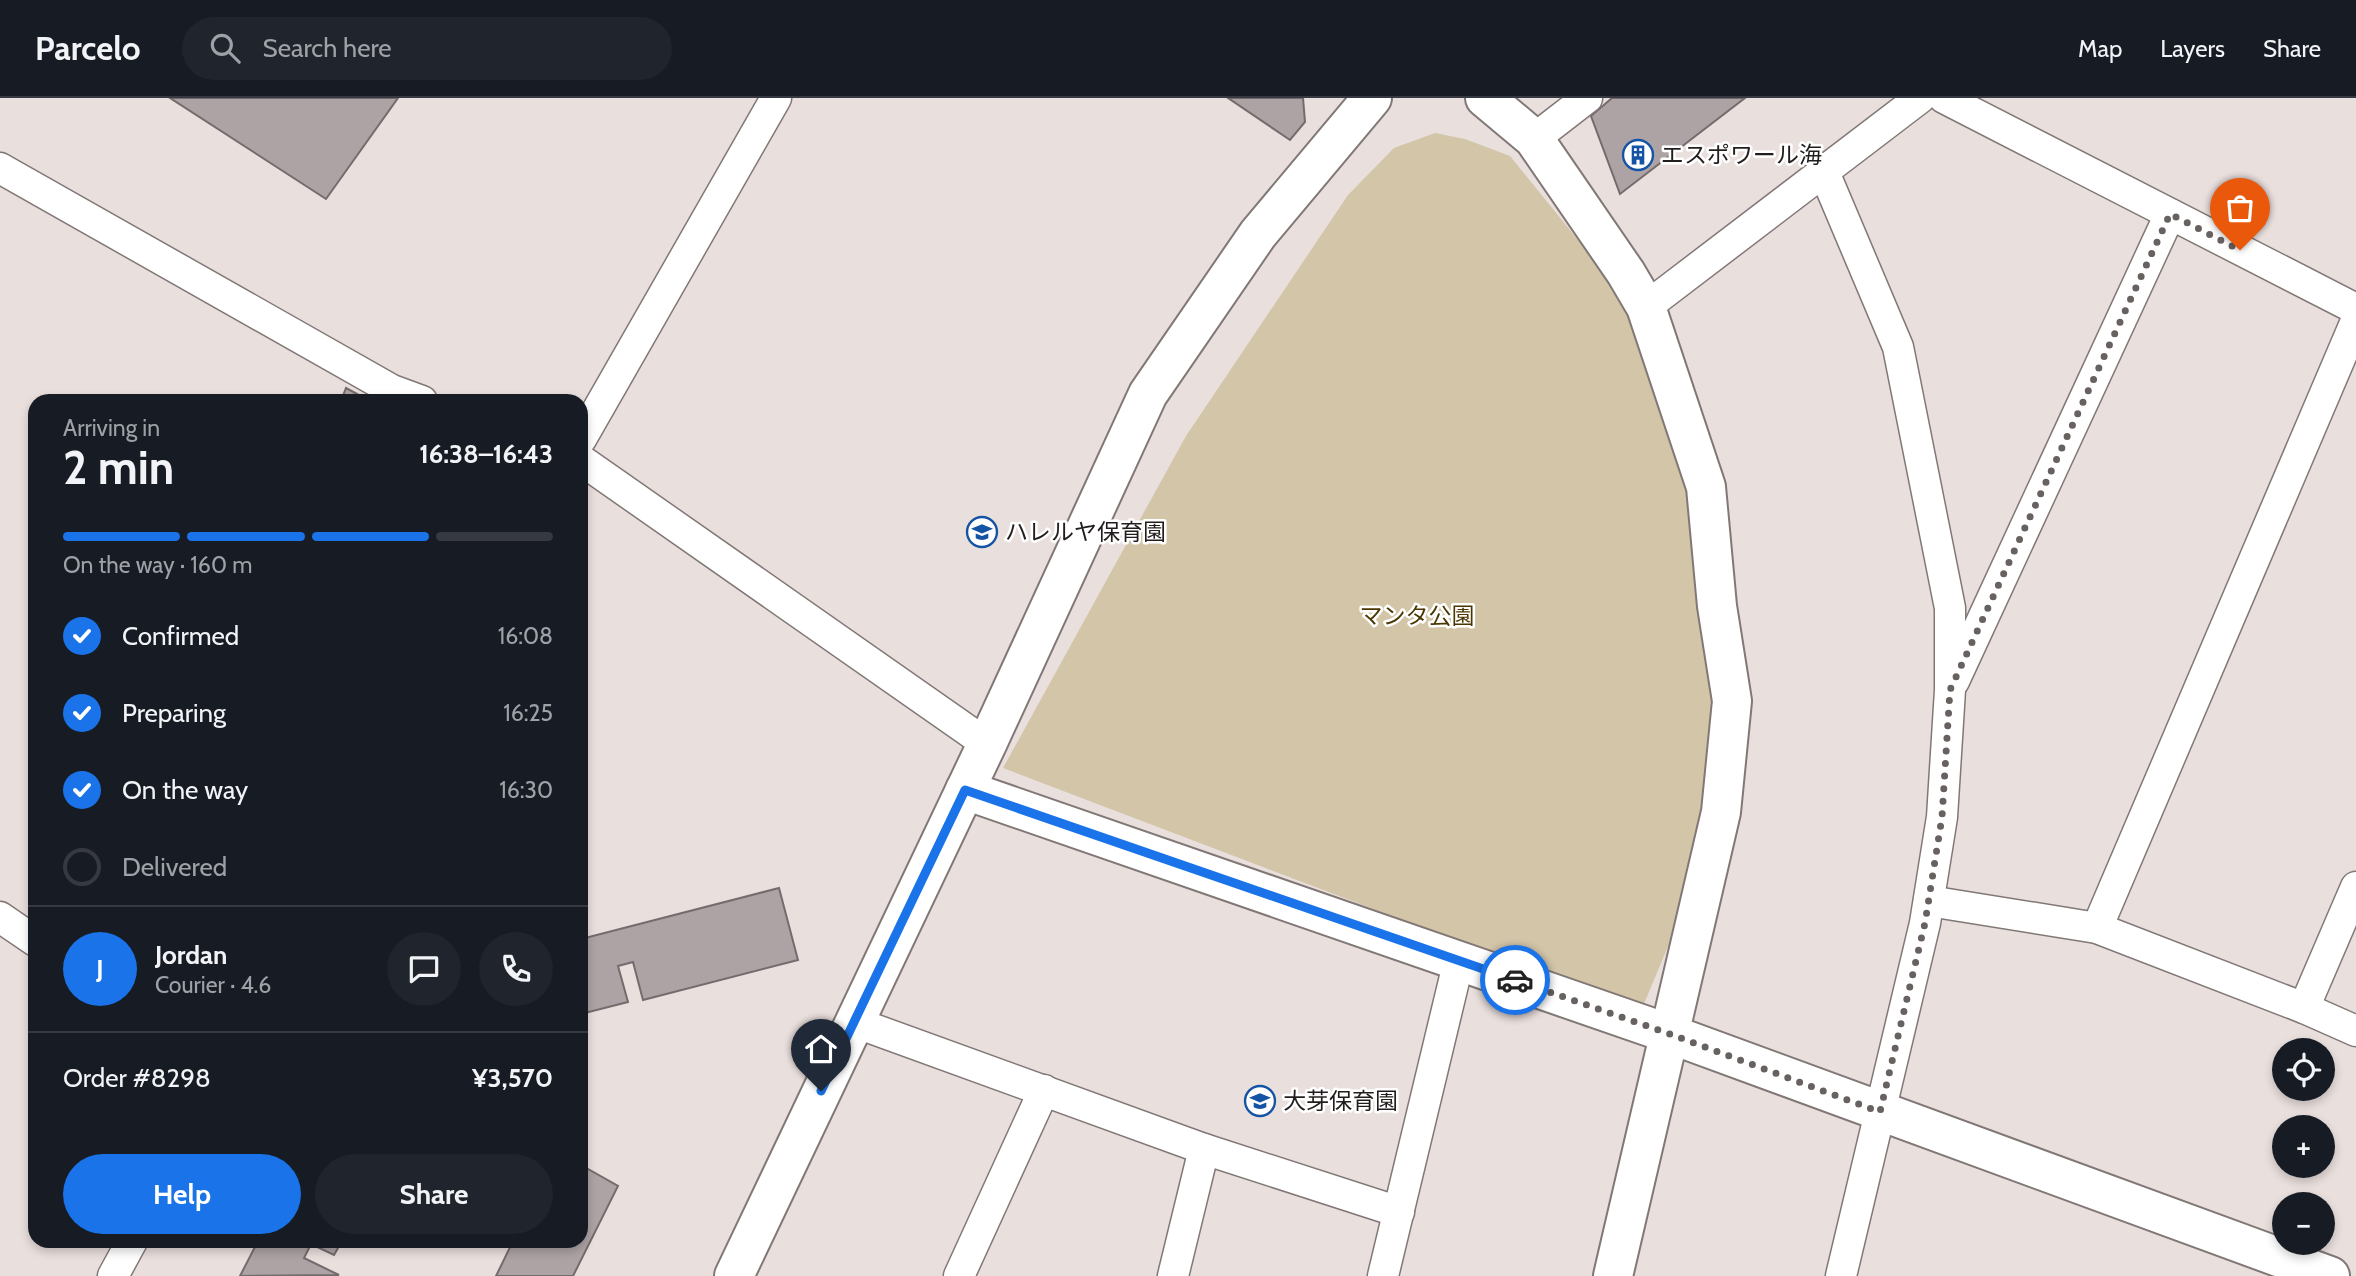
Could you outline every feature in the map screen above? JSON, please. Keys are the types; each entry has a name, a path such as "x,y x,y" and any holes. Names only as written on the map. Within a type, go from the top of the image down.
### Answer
{"street":[{"path":"588,427 776,98"},
{"path":"734,1276 987,744 1148,394 1258,234 1372,98"},
{"path":"1485,98 1534,139 1626,273 1646,307 1706,487 1717,606 1732,701 1721,812 1613,1276"},
{"path":"1534,139 1587,98"},
{"path":"1646,307 1920,98"},
{"path":"1944,98 2356,309"},
{"path":"0,167 403,394"},
{"path":"1824,172 1898,347 1950,608 1950,690 1942,817 1929,901 1841,1276"},
{"path":"1950,690 2170,214"},
{"path":"2098,928 2356,321"},
{"path":"588,465 987,744"},
{"path":"965,790 1670,1034 2330,1276"},
{"path":"2304,1007 2356,887"},
{"path":"1929,901 2098,928 2304,1007 2356,1031"},
{"path":"0,917 28,936"},
{"path":"1383,1276 1460,960"},
{"path":"854,1022 1204,1149 1399,1212"},
{"path":"960,1276 1044,1090"},
{"path":"1173,1276 1204,1149"},
{"path":"113,1276 128,1248"}],"green space":[{"name":"マンタ公園","path":"1435,133 1465,139 1510,156 1595,261 1631,323 1692,487 1714,661 1715,769 1674,932 1641,1011 1003,768 1186,436 1348,195 1394,148"}],"building":[{"path":"170,98 398,98 326,199"},
{"path":"1228,98 1303,98 1305,122 1290,140"},
{"name":"エスポワール海","path":"1612,98 1745,98 1620,194 1591,116"},
{"path":"346,388 357,394 344,394"},
{"path":"779,888 798,960 643,1000 633,962 618,966 628,1002 588,1012 588,937"},
{"path":"588,1169 618,1186 588,1246"},
{"path":"254,1248 309,1248 304,1258 339,1275 240,1276"},
{"path":"319,1248 338,1248 334,1255"},
{"path":"510,1248 587,1248 573,1276 496,1276"}],"way so far":[{"path":"1515,980 1880,1112 1925,923 1942,817 1950,690 2170,214 2240,250"}],"place":[{"name":"エスポワール海","path":"1638,155"},
{"name":"ハレルヤ保育園","path":"982,532"},
{"name":"大芽保育園","path":"1260,1101"}],"route":[{"path":"821,1091 965,790 1515,980"}]}
